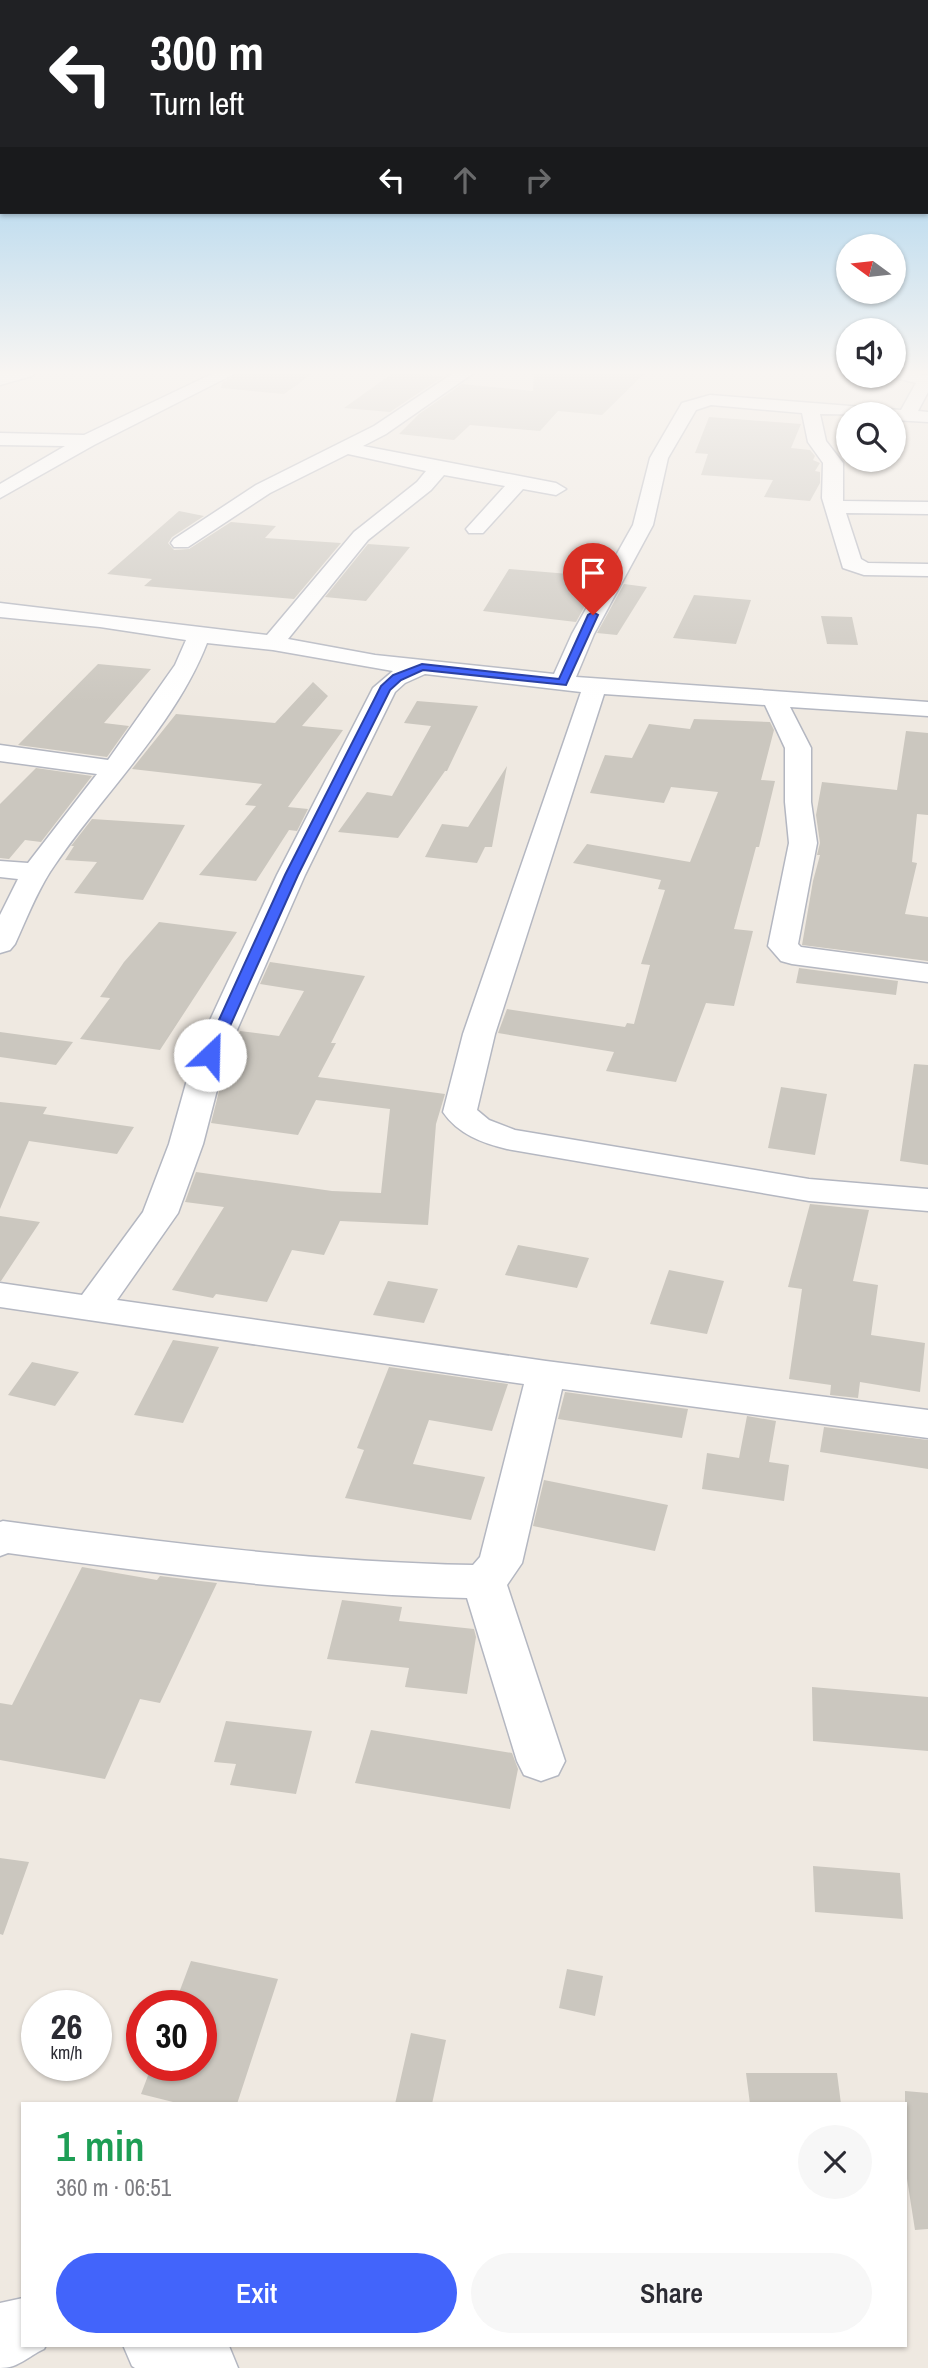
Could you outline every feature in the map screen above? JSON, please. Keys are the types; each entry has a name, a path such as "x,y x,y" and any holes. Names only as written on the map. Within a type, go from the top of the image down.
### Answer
{"street":[{"path":"0,492 16,483"},
{"path":"181,543 276,483"},
{"path":"273,643 361,536 428,483"},
{"path":"476,529 519,483"},
{"path":"522,483 556,489"},
{"path":"562,682 583,634 643,525 653,483"},
{"path":"834,483 835,507 854,566 884,570 928,570"},
{"path":"835,507 928,508"},
{"path":"0,610 273,643 375,662 595,686 928,709"},
{"path":"0,944 36,872 146,727 187,665 199,635"},
{"path":"90,1310 160,1213 186,1144 210,1055 291,875 385,688 397,678 422,667"},
{"path":"595,686 479,1034 460,1112 477,1127 507,1139 808,1190 928,1200"},
{"path":"775,700 798,748 798,802 803,843 783,946 792,955 928,973"},
{"path":"0,753 115,769"},
{"path":"0,869 36,872"},
{"path":"0,1296 546,1374 928,1424"},
{"path":"484,1582 500,1563 546,1374"},
{"path":"0,1540 3,1537 215,1566 400,1580 484,1582"},
{"path":"484,1582 541,1761"},
{"path":"0,2343 9,2329 21,2328"},
{"path":"158,2347 207,2368"}],"building":[{"path":"772,483 820,483 810,501 764,497"},
{"path":"179,511 204,516 172,537 168,543 174,550 189,549 231,522 276,526 265,538 341,543 294,599 144,586 152,579 107,574"},
{"path":"368,544 410,547 366,601 325,597"},
{"path":"509,569 593,576 591,581 598,582 576,622 483,611"},
{"path":"624,584 647,587 617,635 597,633"},
{"path":"694,595 751,600 736,644 673,638"},
{"path":"821,616 852,617 858,645 827,644"},
{"path":"98,664 151,669 104,723 129,726 107,757 18,745"},
{"path":"313,682 328,696 302,726 343,730 288,807 308,809 297,831 289,830 256,881 199,875 256,806 245,805 262,784 132,769 176,714 275,723"},
{"path":"417,701 478,706 447,771 398,838 338,832 367,792 392,796 431,726 404,723"},
{"path":"694,719 770,722 774,730 761,780 775,781 759,847 756,847 734,929 753,931 734,1006 706,1003 676,1082 606,1071 614,1052 498,1033 507,1009 625,1027 627,1023 634,1024 650,965 641,964 665,890 658,889 661,880 573,863 587,844 690,862 718,792 671,787 664,803 590,793 605,755 632,758 649,724 690,729"},
{"path":"906,731 928,733 928,815 917,814 912,862 917,863 905,914 928,917 928,961 802,945 820,855 817,855 820,843 816,815 822,782 897,790"},
{"path":"507,766 492,847 485,847 477,863 425,857 442,824 468,827"},
{"path":"36,768 92,776 41,842 25,840 9,859 0,858 0,804"},
{"path":"92,819 185,825 143,900 74,893 97,862 65,860 74,846 71,846"},
{"path":"159,922 237,932 160,1050 80,1039 110,998 100,997 124,962"},
{"path":"270,962 365,976 331,1043 336,1043 318,1077 445,1094 436,1124 428,1225 340,1221 324,1255 292,1250 267,1302 216,1294 213,1298 172,1290 224,1207 185,1202 196,1172 332,1191 381,1193 390,1109 316,1100 298,1135 211,1123 228,1056 240,1031 279,1036 304,991 260,984"},
{"path":"799,968 898,981 896,995 796,983"},
{"path":"0,1032 73,1042 56,1065 0,1057"},
{"path":"914,1064 928,1065 928,1165 900,1161"},
{"path":"781,1087 827,1094 815,1155 768,1148"},
{"path":"0,1102 47,1107 43,1114 134,1127 117,1154 29,1141 0,1209"},
{"path":"810,1204 869,1210 853,1281 878,1285 871,1335 925,1343 920,1392 860,1382 858,1398 830,1395 831,1385 789,1379 802,1289 788,1287"},
{"path":"0,1216 40,1222 1,1281 0,1281"},
{"path":"518,1245 589,1258 577,1288 505,1275"},
{"path":"669,1270 724,1281 707,1334 650,1324"},
{"path":"388,1281 438,1289 424,1323 373,1315"},
{"path":"173,1340 219,1347 183,1423 134,1415"},
{"path":"32,1362 79,1372 55,1406 8,1395"},
{"path":"389,1367 508,1384 492,1431 429,1420 413,1464 485,1477 471,1520 345,1498 364,1450 357,1448"},
{"path":"565,1392 688,1409 682,1438 558,1419"},
{"path":"747,1416 776,1421 769,1462 789,1465 784,1501 702,1489 707,1453 739,1458"},
{"path":"824,1427 928,1440 928,1469 820,1452"},
{"path":"544,1480 668,1505 655,1551 533,1526"},
{"path":"82,1567 157,1580 160,1576 217,1583 160,1703 140,1699 105,1779 0,1760 0,1703 12,1705"},
{"path":"342,1600 402,1607 399,1621 474,1629 476,1637 467,1694 405,1687 409,1668 327,1659"},
{"path":"812,1687 928,1697 928,1751 813,1741"},
{"path":"226,1721 312,1731 296,1794 230,1785 236,1764 214,1762"},
{"path":"371,1730 512,1753 518,1769 510,1809 355,1783"},
{"path":"0,1858 29,1862 3,1935 0,1934"},
{"path":"813,1866 900,1873 903,1919 815,1912"},
{"path":"191,1961 278,1979 238,2102 173,2102 141,2094 146,2081 217,2081 217,1990 180,1990"},
{"path":"567,1969 603,1976 595,2016 559,2008"},
{"path":"411,2033 446,2040 432,2102 395,2102"},
{"path":"746,2073 837,2073 841,2102 750,2102"},
{"path":"905,2091 928,2093 928,2229 915,2230 907,2179"}],"route":[{"path":"210,1055 291,875 385,688 397,678 422,667 562,682 593,615"}]}
